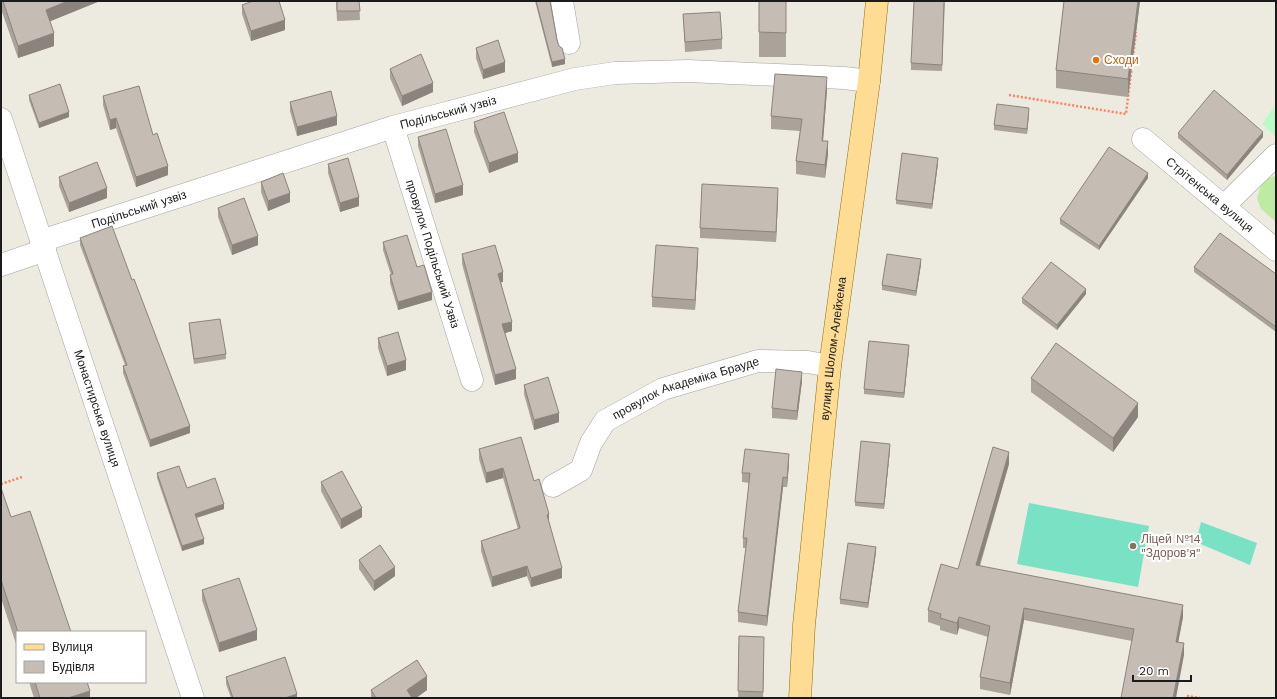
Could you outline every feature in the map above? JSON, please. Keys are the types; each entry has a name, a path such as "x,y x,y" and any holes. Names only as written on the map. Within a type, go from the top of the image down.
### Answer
{"main road":[{"name":"вулиця Шолом-Алейхема","path":"800,698 804,625 830,366 869,81 877,1"}],"street":[{"path":"562,1 569,43"},
{"name":"Подільський узвіз","path":"1,265 43,246 393,127 575,79 615,73 688,71 844,78 869,81"},
{"name":"Монастирська вулиця","path":"1,119 194,698"},
{"name":"провулок Подільський Узвіз","path":"393,127 472,380"},
{"name":"Стрітенська вулиця","path":"1144,139 1276,250"},
{"path":"1224,206 1276,155"},
{"name":"провулок Академіка Брауде","path":"553,486 581,470 591,443 605,421 663,389 758,361 808,362 830,366"}],"path":[{"path":"1009,95 1126,114 1136,32"},
{"path":"1,484 22,477"},
{"path":"1187,696 1200,698"}],"green space":[{"path":"1276,104 1276,137 1262,124"},
{"path":"1276,176 1276,222 1261,209 1257,198 1261,185 1267,178"},
{"path":"1029,503 1149,526 1138,587 1017,564"},
{"path":"1201,522 1257,543 1250,565 1196,542"}],"building":[{"path":"3,1 68,1 46,10 54,33 18,46"},
{"path":"253,1 279,1 285,20 251,31 242,5"},
{"path":"337,1 359,1 360,11 337,11"},
{"path":"536,1 550,1 557,40 559,46 562,48 565,59 552,62"},
{"path":"759,1 786,1 786,33 759,32"},
{"path":"914,1 944,1 942,65 911,63"},
{"name":"Сходи","path":"1064,1 1138,1 1128,79 1056,70"},
{"path":"720,12 722,39 685,42 683,14"},
{"path":"498,40 505,62 483,70 476,48"},
{"path":"421,54 433,83 402,96 390,69"},
{"path":"775,74 827,77 822,141 828,141 825,165 796,161 802,119 771,116"},
{"path":"60,84 69,112 39,123 29,95"},
{"path":"139,86 153,135 157,133 168,166 136,177 116,118 110,120 103,96"},
{"path":"1214,90 1263,132 1227,175 1178,133"},
{"path":"331,91 337,116 297,127 290,102"},
{"path":"997,104 1029,108 1027,129 994,125"},
{"path":"504,112 518,153 489,163 474,122"},
{"path":"446,129 463,185 435,194 418,137"},
{"path":"1109,147 1148,173 1099,246 1060,219"},
{"path":"902,153 938,158 932,204 896,200"},
{"path":"348,158 359,197 340,203 328,164"},
{"path":"97,162 107,188 69,203 59,177"},
{"path":"283,173 290,193 268,201 261,182"},
{"path":"702,184 778,188 776,232 700,228"},
{"path":"244,198 258,236 232,245 218,208"},
{"path":"112,226 132,280 134,279 190,426 150,440 123,366 127,365 80,238"},
{"path":"1220,233 1276,274 1276,327 1194,267"},
{"path":"407,235 417,267 424,265 432,292 398,302 390,275 393,274 383,242"},
{"path":"495,245 503,272 498,274 512,322 502,324 516,369 495,375 462,254"},
{"path":"656,245 698,248 695,300 652,297"},
{"path":"887,254 921,259 916,291 882,285"},
{"path":"1051,262 1086,289 1057,325 1022,298"},
{"path":"220,319 226,354 194,359 189,323"},
{"path":"398,332 406,360 387,366 378,338"},
{"path":"869,341 909,345 904,393 864,389"},
{"path":"1056,343 1138,403 1113,438 1031,378"},
{"path":"776,369 802,372 797,411 772,408"},
{"path":"548,377 559,413 534,420 524,385"},
{"path":"521,437 534,481 539,479 549,514 547,515 562,568 531,578 527,566 492,577 481,541 520,528 503,468 486,473 479,449"},
{"path":"861,441 890,444 884,504 855,502"},
{"path":"993,447 1009,452 976,565 1183,605 1176,642 1184,643 1173,698 1121,698 1134,629 1024,608 1010,683 980,677 990,626 959,617 957,623 940,618 941,614 928,610 941,564 958,569"},
{"path":"745,449 789,454 787,478 783,477 767,616 738,612 747,538 743,538 750,473 742,473"},
{"path":"179,466 187,488 215,478 224,504 195,514 204,539 182,546 157,473"},
{"path":"342,471 362,508 341,519 321,482"},
{"path":"1,488 11,517 30,511 71,631 18,631 1,580"},
{"path":"848,543 876,547 868,603 840,599"},
{"path":"380,545 395,567 374,581 359,560"},
{"path":"239,578 257,630 219,643 202,590"},
{"path":"739,636 764,637 763,692 738,691"},
{"path":"285,657 297,694 285,698 233,698 226,677"},
{"path":"417,660 427,676 407,690 412,698 376,698 371,690"},
{"path":"35,683 87,683 90,691 68,698 40,698"}],"place":[{"name":"Сходи","path":"1096,60"},
{"name":"Ліцей №14 \"Здоров'я\"","path":"1133,546"}]}
